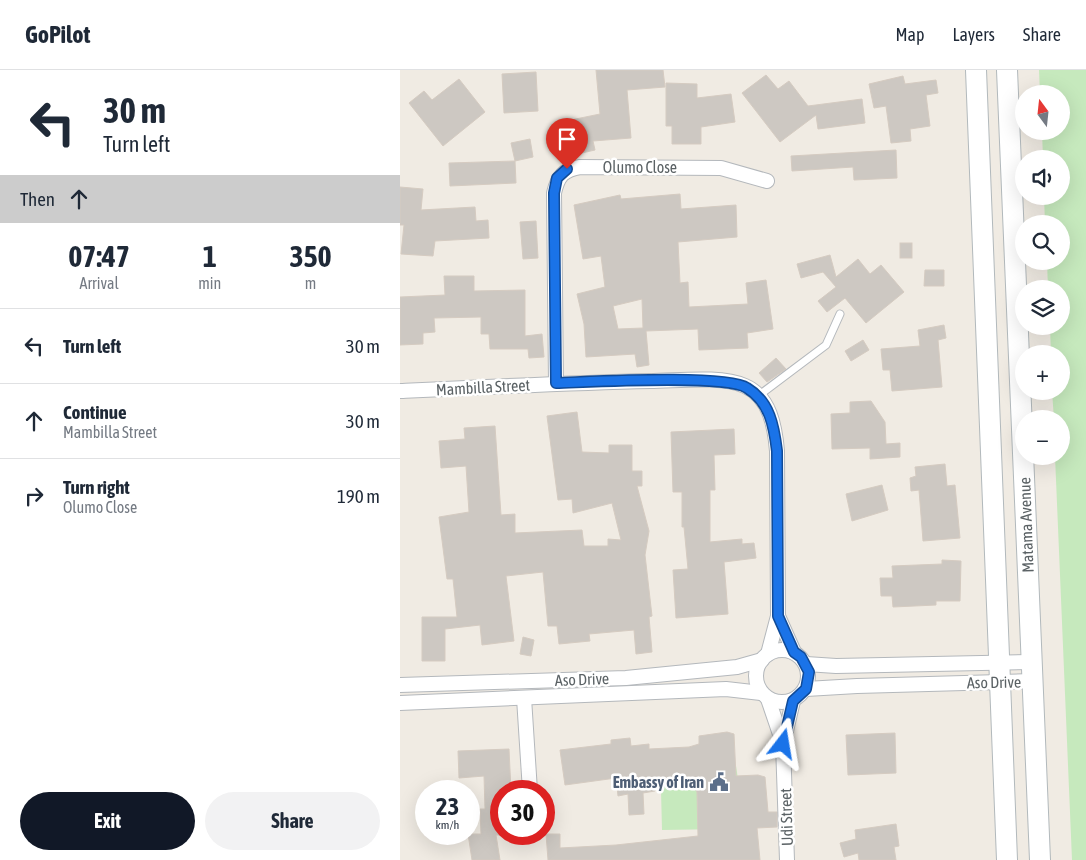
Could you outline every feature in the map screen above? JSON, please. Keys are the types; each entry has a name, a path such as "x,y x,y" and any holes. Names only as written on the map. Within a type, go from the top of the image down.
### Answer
{"main road":[{"name":"Matama Avenue","path":"976,70 1008,860"},
{"name":"Matama Avenue","path":"1007,70 1040,860"},
{"path":"980,184 1012,183"}],"street":[{"name":"Olumo Close","path":"556,383 554,193 557,178 567,169 580,167 721,168 767,181"},
{"name":"Mambilla Street","path":"400,392 556,383 703,380 730,382 746,386 758,396"},
{"path":"758,396 774,426 777,451 778,616 765,657 756,676 783,744"},
{"path":"764,696 784,703 793,701 806,689 809,672 806,664 794,652 778,616"},
{"path":"765,657 776,651 794,652"},
{"name":"Aso Drive","path":"400,685 626,678 737,667 765,657"},
{"name":"Aso Drive","path":"806,664 1032,672"},
{"name":"Aso Drive","path":"806,689 858,686 999,672 1032,672"},
{"name":"Aso Drive","path":"400,703 726,689 764,696"},
{"path":"524,698 529,780"},
{"path":"783,744 793,701"},
{"name":"Udi Street","path":"783,744 788,860"}],"lane":[{"path":"758,396 826,345 840,314"},
{"path":"1000,860 996,766 1003,753"}],"green space":[{"path":"1039,70 1086,70 1086,860 1072,860 1055,465 1070,465 1070,410 1053,410 1053,400 1070,400 1070,345 1051,345 1050,335 1070,335 1070,280 1048,280 1047,270 1070,270 1070,215 1045,215 1044,205 1070,205 1070,150 1043,150 1042,140 1070,140 1070,85 1040,85"},
{"path":"660,750 726,766 736,766 738,779 697,793 698,824 724,829 662,830"}],"building":[{"path":"596,70 663,70 665,87 627,90 631,138 593,141 595,150 573,155 566,121 600,114"},
{"path":"536,72 538,111 504,113 502,74"},
{"path":"766,75 778,89 789,81 808,106 862,99 865,123 818,129 816,115 780,142 742,93"},
{"path":"903,76 905,84 936,80 938,93 926,95 930,126 910,129 911,141 891,143 886,106 874,108 869,84"},
{"path":"459,79 485,112 443,146 409,103 424,91 432,100"},
{"path":"666,83 697,84 697,98 731,94 735,122 701,127 701,144 672,144 672,126 666,126"},
{"path":"530,139 533,157 515,161 511,143"},
{"path":"896,150 897,178 854,180 853,167 792,171 791,156"},
{"path":"515,161 516,183 450,186 449,163"},
{"path":"400,187 423,189 421,210 475,207 476,221 488,220 489,238 435,241 433,256 401,254 404,225 400,225"},
{"path":"680,194 681,209 736,205 737,237 678,242 680,283 688,282 689,307 748,304 746,283 766,280 773,329 747,333 748,348 699,350 698,329 646,331 649,365 637,367 635,354 586,357 584,324 577,294 605,287 601,256 583,259 574,205 620,195 621,199","holes":["642,299 643,328 618,329 613,306"]},
{"path":"536,221 538,258 523,259 520,222"},
{"path":"900,243 912,243 912,258 900,258"},
{"path":"830,255 836,277 858,259 870,274 881,265 904,292 866,323 845,298 827,312 818,301 836,287 823,272 801,278 797,264"},
{"path":"925,270 944,270 944,286 924,286"},
{"path":"444,276 474,276 474,291 525,290 525,336 542,334 544,357 529,358 528,349 490,349 489,334 481,334 481,317 434,318 435,332 423,333 423,344 400,345 400,297 445,295"},
{"path":"944,325 946,338 938,340 942,387 892,391 890,370 883,370 881,349 920,346 918,330"},
{"path":"863,340 869,350 851,361 845,351"},
{"path":"776,358 786,369 767,382 759,373"},
{"path":"871,401 885,422 886,444 900,443 900,457 870,459 870,448 832,449 831,414 850,413 850,402"},
{"path":"577,412 582,452 609,453 609,445 632,445 632,471 642,471 642,486 637,486 649,531 645,555 652,616 649,617 652,652 636,654 634,630 589,634 590,641 559,644 557,626 548,626 543,572 506,576 514,641 482,645 480,625 445,629 445,661 422,661 422,617 457,617 453,579 447,579 439,517 469,512 466,466 441,468 439,441 465,439 464,428 495,426 501,515 515,514 515,533 582,530 584,546 608,546 608,539 621,540 612,503 573,513 572,499 558,500 547,416"},
{"path":"734,429 735,454 714,455 715,490 710,490 710,542 742,539 742,544 754,543 756,558 724,562 728,614 676,618 673,570 688,569 684,527 682,527 682,492 673,492 671,432"},
{"path":"945,464 947,486 955,485 960,538 923,541 919,490 911,491 910,478 916,476 915,467"},
{"path":"882,485 888,510 852,521 846,494"},
{"path":"942,560 961,561 960,601 936,601 936,605 893,607 892,596 881,596 880,578 893,578 892,566 942,564"},
{"path":"523,637 534,640 531,656 520,654"},
{"path":"727,732 734,734 736,776 758,775 765,777 768,812 777,812 777,827 757,828 760,860 548,860 547,845 555,845 555,834 560,834 560,848 616,845 698,836 697,792 690,781 653,782 655,791 643,793 644,814 629,815 628,794 618,796 616,778 565,785 560,750 611,744 611,740 630,738 631,746 649,744 649,749 689,747 699,744 699,736"},
{"path":"895,733 896,773 848,775 846,735"},
{"path":"509,749 510,780 490,780 490,845 498,845 500,860 472,860 470,845 480,845 480,809 485,809 484,776 459,778 458,751"},
{"path":"896,824 899,846 894,847 896,860 859,860 858,853 844,857 840,843 856,839 855,830"}],"place":[{"name":"Embassy of Iran","path":"719,782"}],"route":[{"path":"567,169 557,178 554,193 556,383 703,380 730,382 746,386 758,396 768,411 774,426 777,451 778,616 794,652 801,657 809,672 806,689 793,701 783,744"}]}
